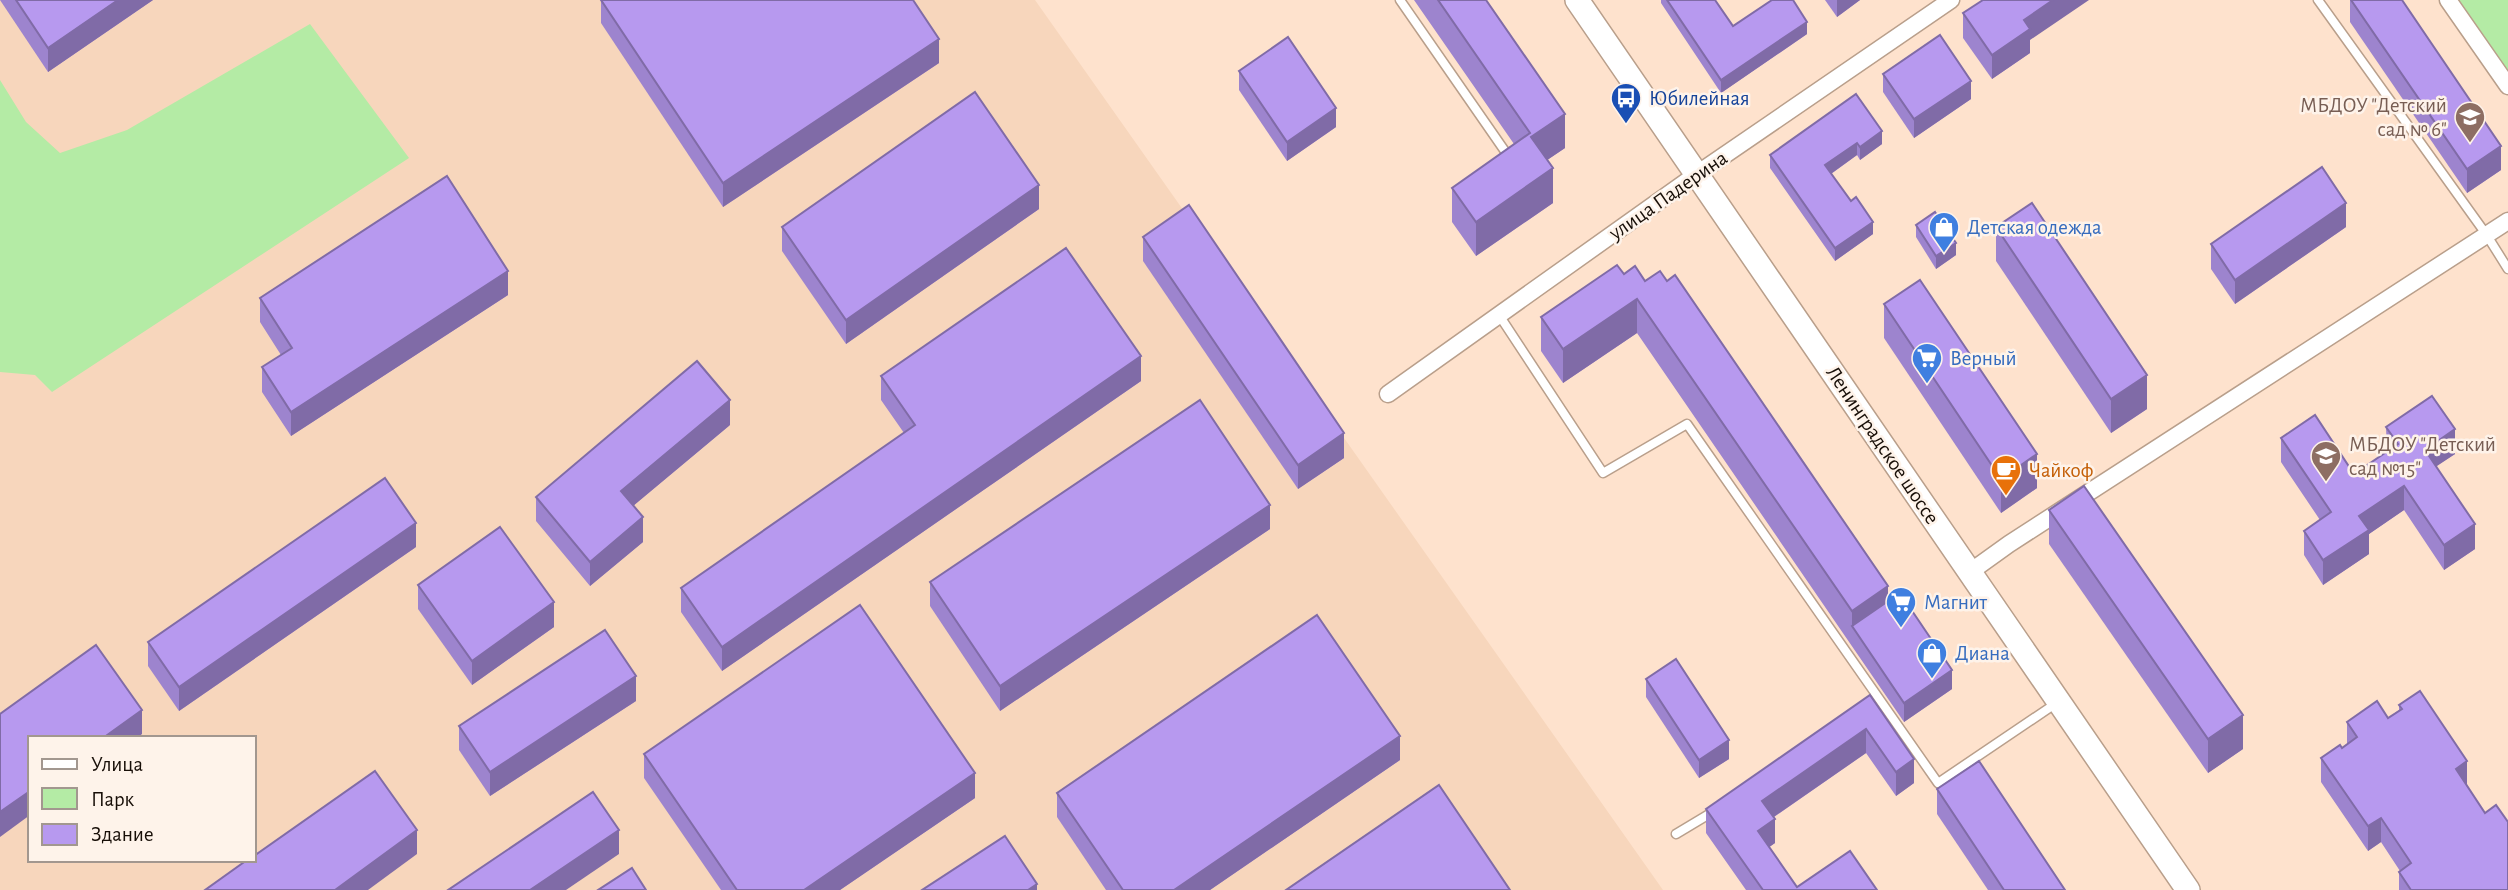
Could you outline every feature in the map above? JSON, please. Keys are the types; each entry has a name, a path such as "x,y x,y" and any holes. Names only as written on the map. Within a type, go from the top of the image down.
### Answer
{"main road":[{"name":"Ленинградское шоссе","path":"1577,0 2188,890"}],"street":[{"name":"улица Падерина","path":"1388,394 1696,174 1951,0"},
{"path":"2448,0 2508,86"},
{"path":"1969,572 2032,528 2508,221"}],"lane":[{"path":"1400,0 1509,157 1500,164"},
{"path":"2318,0 2486,234 2508,269"},
{"path":"1499,315 1603,473 1687,424 1938,783 2059,702"},
{"path":"1872,713 1884,706"},
{"path":"1676,834 1723,806"}],"shaded area":[{"path":"0,0 1035,0 1663,890 0,890"}],"green space":[{"path":"2448,0 2508,0 2508,86"},
{"path":"310,24 409,158 52,392 35,375 0,372 0,80 26,122 60,153 127,130"}],"building":[{"path":"16,0 118,0 48,48"},
{"path":"601,0 913,0 939,39 723,183"},
{"path":"1438,0 1486,0 1565,114 1531,137 1553,168 1476,222 1452,188 1530,133"},
{"path":"1667,0 1715,0 1733,26 1772,0 1793,0 1807,22 1721,80"},
{"path":"1983,0 2053,0 2024,20 2030,29 1992,55 1963,13"},
{"path":"2351,0 2402,0 2501,146 2467,169"},
{"path":"1940,35 1971,81 1914,119 1883,74"},
{"path":"1288,37 1336,108 1287,142 1239,71"},
{"path":"975,92 1039,185 846,320 782,227"},
{"path":"1856,94 1882,131 1860,147 1857,143 1825,165 1851,201 1856,197 1873,222 1835,248 1770,155"},
{"path":"2322,167 2346,203 2235,280 2211,244"},
{"path":"447,176 508,271 291,412 262,367 292,348 260,298"},
{"path":"2032,203 2147,375 2111,399 1996,227"},
{"path":"1189,205 1344,433 1298,465 1143,237"},
{"path":"1935,212 1956,243 1936,256 1916,225"},
{"path":"1066,248 1141,356 722,647 681,588 915,425 881,376"},
{"path":"1617,265 1624,274 1635,266 1645,281 1660,271 1667,281 1675,275 1888,586 1852,611 1637,299 1563,349 1541,317"},
{"path":"1920,280 2037,454 2001,479 1884,304"},
{"path":"697,361 730,400 621,491 643,517 590,562 536,497"},
{"path":"2432,396 2455,429 2425,450 2475,524 2444,545 2404,486 2359,516 2369,530 2323,560 2304,531 2331,512 2281,438 2315,415 2354,474 2398,444 2386,427"},
{"path":"1200,400 1270,505 1000,686 930,582"},
{"path":"385,478 416,523 179,687 148,642"},
{"path":"2084,486 2243,715 2208,739 2049,510"},
{"path":"500,527 554,602 472,661 418,585"},
{"path":"1900,593 1952,670 1904,703 1852,626"},
{"path":"860,605 975,773 804,890 737,890 644,754"},
{"path":"1317,615 1400,736 1174,890 1123,890 1057,793"},
{"path":"605,630 636,676 490,772 459,726"},
{"path":"96,645 142,710 106,736 28,736 28,792 0,812 0,714"},
{"path":"1676,659 1729,740 1699,760 1646,679"},
{"path":"2420,691 2467,761 2456,769 2485,813 2496,805 2508,822 2508,890 2411,890 2399,872 2411,863 2381,818 2368,826 2321,758 2357,737 2347,722 2377,701 2388,718 2402,709 2399,705"},
{"path":"1870,695 1914,759 1896,772 1866,729 1762,801 1775,819 1758,831 1797,887 1850,851 1877,890 1763,890 1706,809"},
{"path":"1979,761 2065,890 2004,890 1937,789"},
{"path":"375,771 417,830 335,890 205,890 244,862 256,862 256,855"},
{"path":"1439,785 1510,890 1286,890"},
{"path":"593,792 619,830 530,890 448,890"},
{"path":"1005,836 1037,884 1028,890 922,890"},
{"path":"632,868 646,890 598,890"}],"place":[{"name":"Юбилейная","path":"1626,125"},
{"name":"МБДОУ \"Детский сад № 6\"","path":"2470,144"},
{"name":"Детская одежда","path":"1944,254"},
{"name":"Верный","path":"1927,385"},
{"name":"МБДОУ \"Детский сад №15\"","path":"2326,483"},
{"name":"Чайкоф","path":"2006,497"},
{"name":"Магнит","path":"1901,629"},
{"name":"Диана","path":"1932,680"}]}
